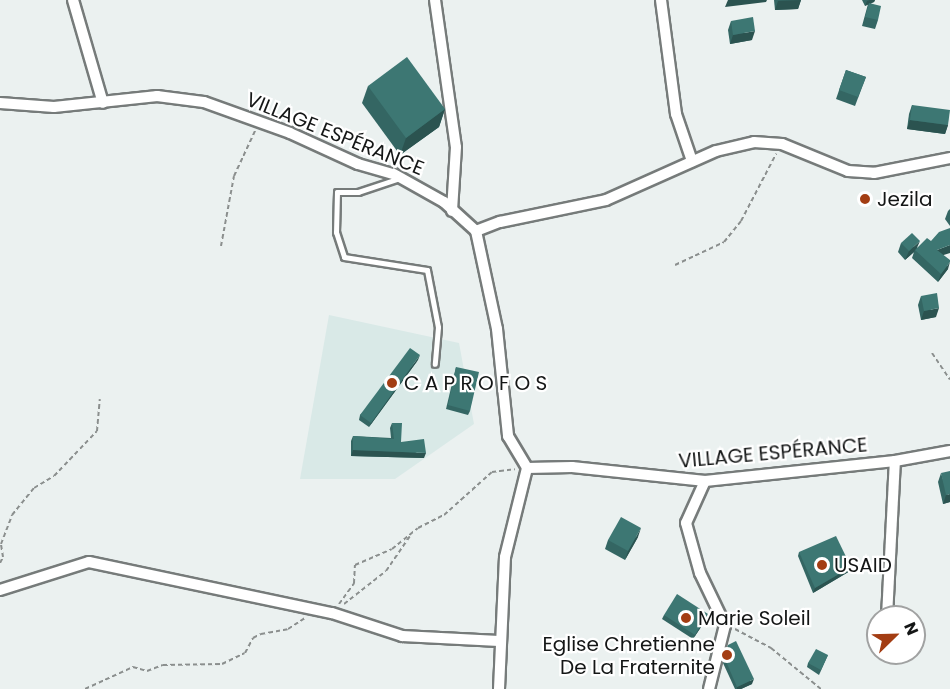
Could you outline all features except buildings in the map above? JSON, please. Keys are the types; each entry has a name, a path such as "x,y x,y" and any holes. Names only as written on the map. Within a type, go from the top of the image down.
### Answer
{"street":[{"path":"73,0 103,102"},
{"path":"435,0 456,147 452,211"},
{"path":"662,0 676,114 692,161"},
{"name":"VILLAGE ESPÉRANCE","path":"0,103 54,107 179,98 204,102 426,189 476,231"},
{"path":"499,689 499,641 506,557 528,468 508,436 497,329 476,231 500,222 606,200 692,161 754,142 782,144 848,171 866,172 950,158"},
{"name":"VILLAGE ESPÉRANCE","path":"528,468 572,467 705,481 895,461 950,451"},
{"path":"888,605 895,461"},
{"path":"705,481 686,523 700,573 725,625 709,689"},
{"path":"0,590 89,562 332,614 402,636 499,641"}],"lane":[{"path":"402,178 358,192 337,192 336,232 345,257 427,270 438,327 435,364"}],"path":[{"path":"222,246 234,176 259,124"},
{"path":"675,265 724,242 741,221 782,144"},
{"path":"932,353 950,380"},
{"path":"0,563 1,543 12,515 34,488 54,476 97,431 100,399"},
{"path":"332,614 354,583 356,565 410,536 444,514 492,472 528,468"},
{"path":"332,614 386,572 410,536"},
{"path":"85,689 133,667 147,671 163,665 222,664 245,653 253,638 261,634 288,629 308,618"},
{"path":"725,625 771,648 821,689"}],"shaded area":[{"name":"C A P R O F O S","path":"329,315 459,343 474,424 395,479 300,479"}],"place":[{"name":"Jezila","path":"865,199"},
{"name":"C A P R O F O S","path":"392,383"},
{"name":"USAID","path":"822,565"},
{"name":"Marie Soleil","path":"686,618"},
{"name":"Eglise Chretienne De La Fraternite","path":"727,655"}]}
